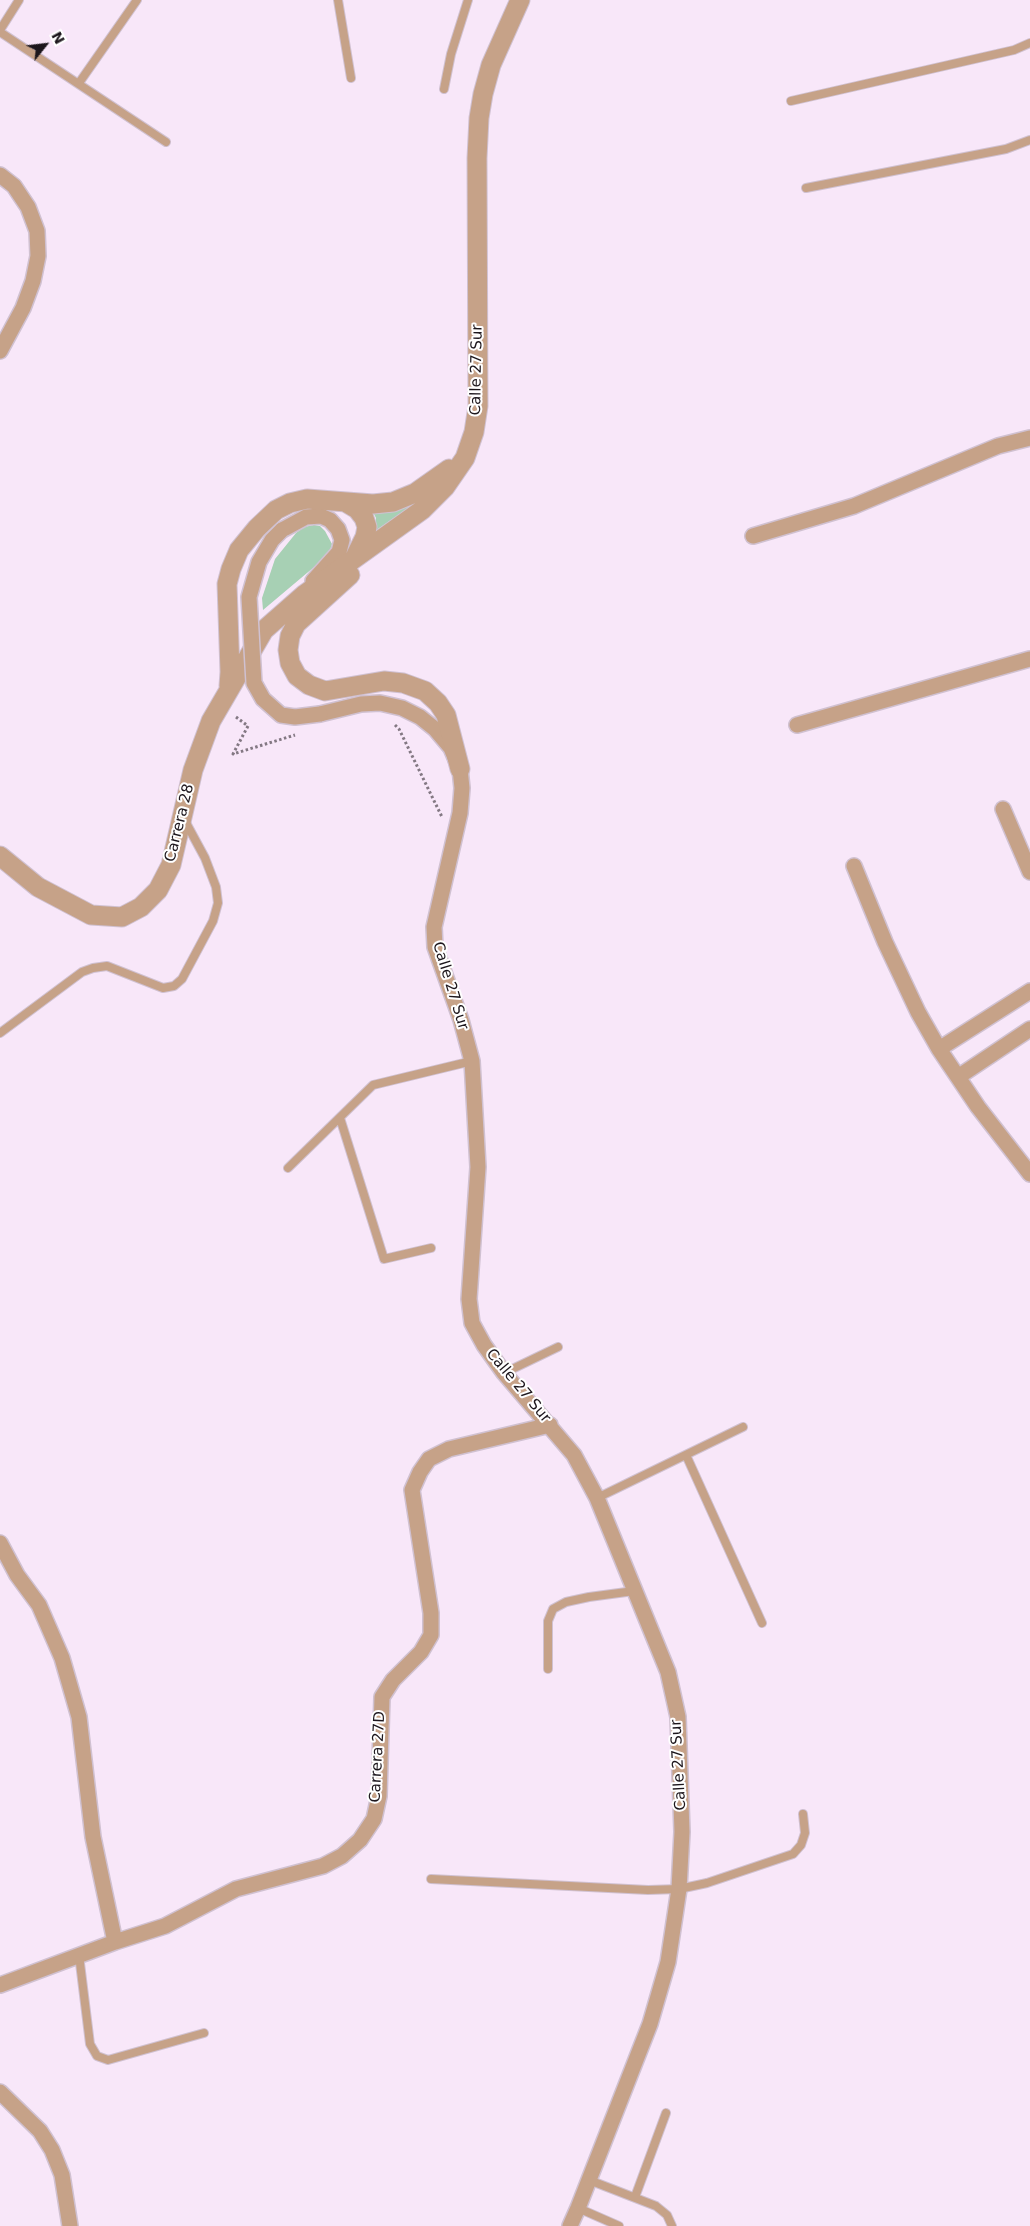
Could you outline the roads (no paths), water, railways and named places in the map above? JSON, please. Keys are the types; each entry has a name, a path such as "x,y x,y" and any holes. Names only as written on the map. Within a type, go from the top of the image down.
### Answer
{"street":[{"name":"Calle 27 Sur","path":"211,721 264,630 280,614 422,510 445,487 464,458 470,443 478,406 477,158 479,118 491,65 503,34 520,0"},
{"path":"0,174 14,186 28,207 37,231 38,256 33,282 23,308 0,351"},
{"path":"753,536 854,506 998,446 1030,438"},
{"path":"228,690 230,657 227,584 230,569 240,550 256,528 276,510 290,503 315,499 373,504 393,502 415,493 450,469 470,443"},
{"name":"Calle 27 Sur","path":"315,499 293,517 272,540 259,562 249,597 254,683 263,700 281,715 295,717 320,714 361,704 380,703 402,708 420,717 435,729 451,748 460,769 462,788 460,813 434,927 435,947 461,1020 472,1062 478,1167 469,1299 472,1323 484,1345 504,1373 574,1455 597,1498 668,1672 678,1717 682,1832 679,1889 668,1962 650,2024 570,2226"},
{"path":"347,502 357,509 364,518 367,527 362,546 354,559"},
{"path":"422,510 296,624 290,636 288,650 290,663 297,676 309,685 325,691 384,681 403,683 424,691 438,703 446,715 453,735 460,769"},
{"path":"280,614 339,552 342,540 338,529 330,520 321,516 306,517 282,530"},
{"path":"797,725 1030,659"},
{"name":"Carrera 28","path":"0,856 38,887 91,915 122,917 141,907 158,890 171,866 193,770 211,721"},
{"path":"1003,808 1030,872"},
{"path":"854,866 885,942 918,1012 939,1049 978,1107 1030,1174"},
{"path":"939,1049 1030,991"},
{"path":"958,1077 1030,1029"},
{"name":"Carrera 27D","path":"0,1985 115,1942 165,1926 236,1890 323,1866 342,1856 360,1840 374,1819 379,1796 382,1696 393,1680 421,1652 432,1635 431,1613 412,1490 420,1472 429,1459 449,1449 550,1425"},
{"path":"0,1543 17,1576 38,1605 62,1658 79,1717 93,1837 115,1942"},
{"path":"0,2092 40,2131 52,2150 62,2175 70,2226"}],"lane":[{"path":"18,0 0,31 79,82 166,142"},
{"path":"79,82 137,0"},
{"path":"338,0 350,78"},
{"path":"444,89 451,54 468,0"},
{"path":"791,101 1014,50 1030,43"},
{"path":"806,188 1006,149 1030,140"},
{"path":"0,1033 82,972 93,968 107,966 163,988 174,986 182,979 212,921 218,903 216,887 208,865 183,818"},
{"path":"288,1168 373,1085 472,1062"},
{"path":"340,1118 384,1259 431,1248"},
{"path":"504,1373 558,1347"},
{"path":"597,1498 743,1427"},
{"path":"686,1455 762,1623"},
{"path":"548,1669 548,1621 554,1609 573,1600 634,1591"},
{"path":"431,1879 648,1890 679,1889 716,1880 793,1854 801,1845 804,1833 803,1814"},
{"path":"79,1955 90,2044 97,2056 108,2060 204,2034"},
{"path":"635,2197 666,2114"},
{"path":"588,2180 656,2206 667,2215 672,2226"},
{"path":"578,2208 619,2226"}]}
